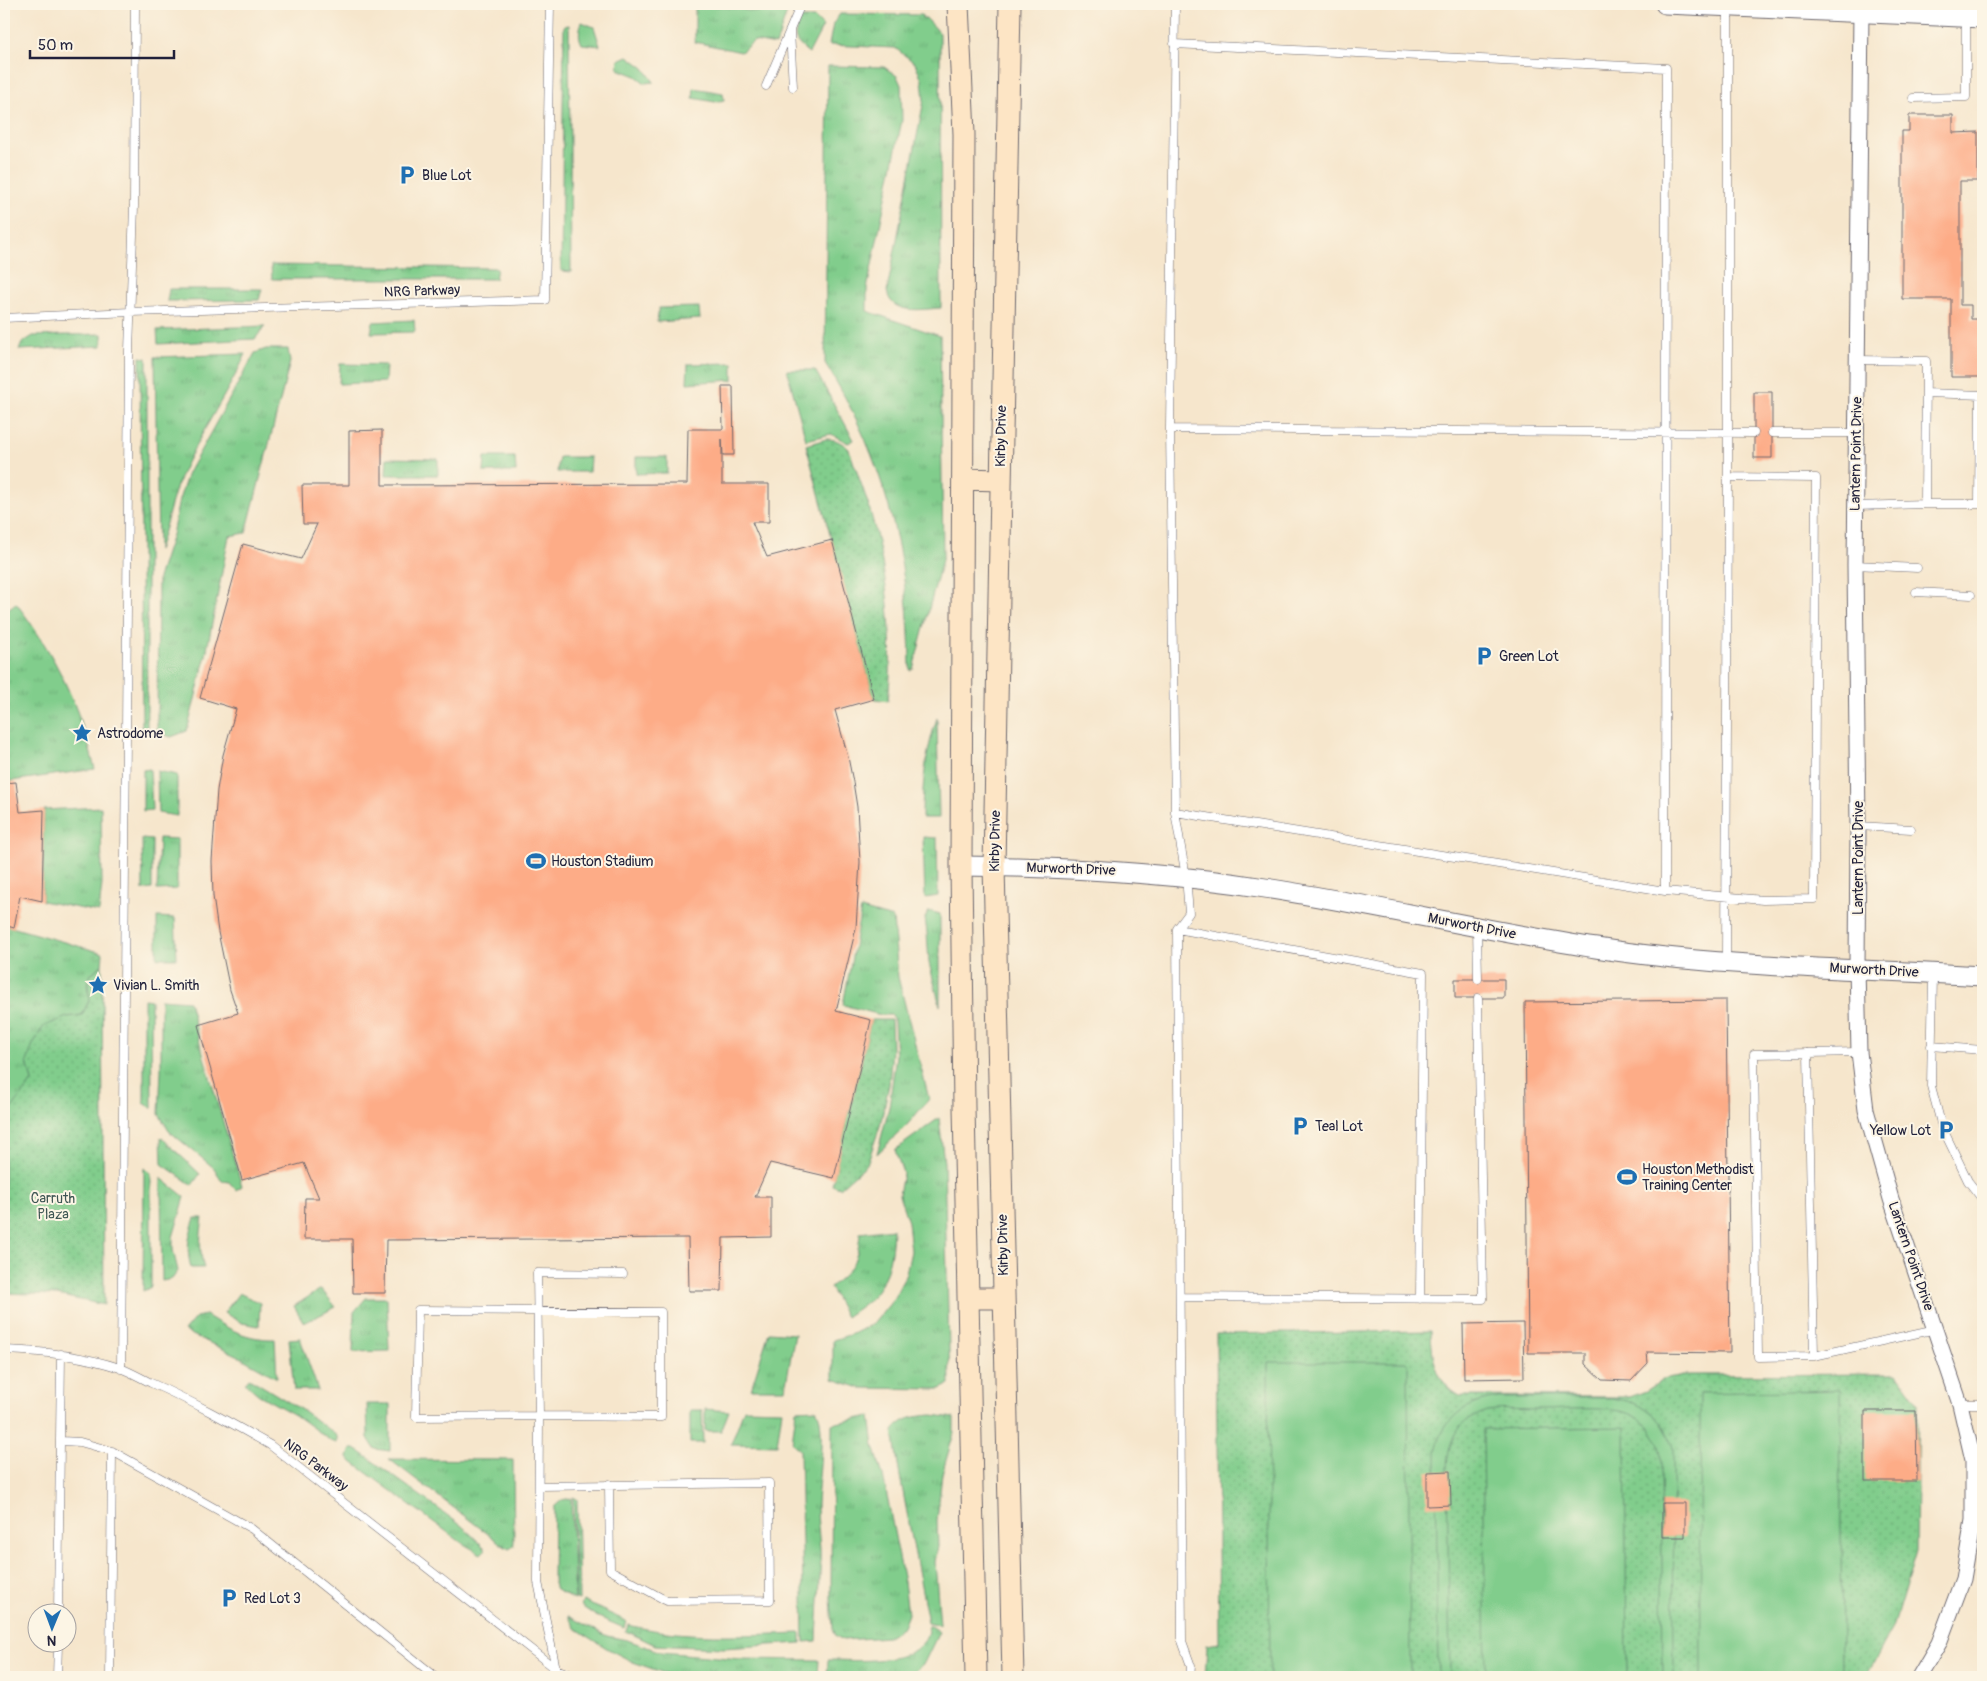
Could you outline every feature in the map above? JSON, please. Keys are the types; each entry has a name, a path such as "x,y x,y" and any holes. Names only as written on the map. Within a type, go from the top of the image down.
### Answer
{"main road":[{"path":"958,4 964,134 961,866 976,1677"},
{"name":"Kirby Drive","path":"1010,4 994,866 1013,1677"},
{"path":"964,479 1000,480"},
{"path":"968,1298 1004,1298"}],"street":[{"path":"1665,4 1862,12 1945,13 1975,17"},
{"name":"Lantern Point Drive","path":"1862,12 1855,506 1859,1052 1866,1110 1876,1146 1891,1199 1960,1404 1973,1460 1973,1520 1963,1579 1939,1643 1919,1677"},
{"name":"Murworth Drive","path":"961,866 1113,870 1186,877 1266,888 1597,949 1726,962 1983,976"}],"lane":[{"path":"121,1368 130,312 134,216 135,4"},
{"name":"NRG Parkway","path":"4,318 130,312 545,300 550,4"},
{"path":"766,86 800,4"},
{"path":"1175,4 1170,429 1176,812 1186,877 1189,912 1177,928 1182,1641 1192,1666 1190,1677"},
{"path":"1726,962 1728,6"},
{"path":"1913,98 1966,97 1975,17"},
{"path":"790,29 793,87"},
{"path":"1174,44 1666,68 1665,891"},
{"path":"1857,360 1926,361 1925,504"},
{"path":"1855,506 1981,504 1982,395 1926,393"},
{"path":"1170,429 1754,433"},
{"path":"1772,433 1856,433"},
{"path":"1176,812 1665,891 1763,900 1814,899 1816,478 1728,477"},
{"path":"1855,565 1917,568"},
{"path":"1916,592 1971,594"},
{"path":"1858,826 1912,829"},
{"path":"1477,927 1478,979"},
{"path":"1177,928 1423,973 1420,1298"},
{"path":"1933,973 1931,1086 1942,1127 1968,1181 1983,1200"},
{"path":"1180,1298 1483,1299 1478,998"},
{"path":"1931,1046 1983,1050"},
{"path":"1859,1052 1754,1054 1758,1357 1814,1356 1936,1328"},
{"path":"1808,1053 1814,1356"},
{"path":"551,1677 556,1669 538,1582 539,1416 537,1273 623,1274"},
{"path":"418,1310 661,1312 661,1417 539,1416 416,1417 418,1310"},
{"name":"NRG Parkway","path":"4,1350 31,1350 61,1354 121,1368 186,1398 270,1445 556,1669 576,1677"},
{"path":"58,1604 61,1354"},
{"path":"1960,1404 1983,1404"},
{"path":"61,1441 80,1442 112,1451 252,1528 436,1677"},
{"path":"110,1677 112,1451"},
{"path":"539,1486 608,1484 769,1483 770,1600 667,1601 610,1570 608,1484"},
{"path":"57,1677 58,1654"}],"green space":[{"path":"771,4 788,9 776,45 754,41 741,52 695,42 695,7 721,6 758,12"},
{"path":"840,14 922,15 922,18 926,18 940,33 941,308 917,310 901,308 894,304 887,291 924,100 922,80 915,63 895,48 829,45 833,24"},
{"path":"801,18 815,18 823,26 809,53 799,45 796,38 796,30"},
{"path":"582,22 594,27 600,46 582,44 579,33"},
{"path":"569,25 571,272 561,271 564,26"},
{"path":"628,56 644,68 654,82 645,83 636,76 618,69 619,60"},
{"path":"828,66 884,67 897,76 901,85 902,120 867,289 867,311 940,336 943,556 913,669 910,670 909,629 905,589 890,511 864,436 846,399 825,363"},
{"path":"694,88 723,93 724,100 715,102 693,98"},
{"path":"271,265 497,268 495,279 272,279"},
{"path":"169,289 262,289 259,300 167,301"},
{"path":"699,307 700,319 657,322 659,308"},
{"path":"414,320 415,332 371,333 373,322"},
{"path":"265,326 255,339 158,344 157,330"},
{"path":"102,334 102,346 19,350 22,343 33,336"},
{"path":"266,349 288,349 290,362 246,533 229,536 206,655 187,731 171,737 157,732 158,578 172,535 179,500 188,473 255,353"},
{"path":"246,354 182,473 158,550 155,357"},
{"path":"140,357 147,358 147,732 142,731"},
{"path":"733,363 733,380 687,383 688,364"},
{"path":"340,364 386,365 385,382 339,384"},
{"path":"787,370 815,370 854,440 848,443 831,434 806,440"},
{"path":"826,439 838,441 849,449 867,500 881,554 890,628 891,652 888,701 874,699 806,445"},
{"path":"485,457 515,457 516,472 484,472"},
{"path":"559,457 590,457 589,472 557,472"},
{"path":"636,457 667,457 667,473 636,474"},
{"path":"387,458 438,459 438,475 386,475"},
{"path":"16,603 55,662 81,723 95,769 4,782 4,612"},
{"path":"937,718 939,818 922,818 925,767"},
{"path":"150,769 152,810 143,811 143,770"},
{"path":"157,771 177,775 177,816 158,813"},
{"path":"101,807 102,884 99,912 42,901 44,810"},
{"path":"923,837 937,838 938,896 925,898"},
{"path":"159,838 177,839 177,889 157,890"},
{"path":"142,839 152,840 152,889 143,890"},
{"path":"861,909 893,918 898,977 929,1099 907,1125 877,1154 889,1107 896,1055 894,1022 892,1015 881,1015 843,1005"},
{"path":"929,911 940,914 940,1006 929,963 925,918"},
{"path":"157,917 175,918 177,958 157,958"},
{"path":"4,925 103,953 102,965 88,979 90,999 82,1015 67,1017 27,1062 32,1081 10,1112 4,1107"},
{"name":"Carruth Plaza","path":"102,965 104,1305 57,1295 4,1293 4,1119 32,1081 27,1062 33,1044 44,1026 67,1017 82,1015 90,999 88,979"},
{"path":"144,999 151,1000 152,1108 144,1103"},
{"path":"161,999 189,1001 242,1186 236,1190 229,1182 222,1181 214,1168 169,1131 159,1114"},
{"path":"871,1020 891,1020 892,1050 889,1085 880,1126 867,1164 840,1188 832,1185"},
{"path":"939,1118 944,1163 950,1384 940,1389 860,1388 833,1379 833,1340 855,1333 874,1323 893,1300 906,1274 911,1251 908,1222 899,1195 903,1173 895,1150"},
{"path":"161,1137 200,1174 192,1185 162,1164"},
{"path":"144,1168 151,1173 151,1287 143,1291"},
{"path":"161,1178 185,1197 173,1237 173,1250 178,1271 172,1279 162,1281"},
{"path":"195,1218 203,1218 200,1243 204,1268 191,1268 189,1261 188,1243"},
{"path":"893,1229 890,1258 881,1285 869,1300 846,1317 830,1287 849,1270 858,1251 860,1233"},
{"path":"321,1289 336,1307 304,1323 294,1306"},
{"path":"239,1293 260,1303 259,1326 242,1323 224,1313"},
{"path":"366,1298 387,1298 389,1351 353,1352 354,1312"},
{"path":"206,1315 222,1325 247,1336 275,1339 277,1378 236,1355 184,1331 196,1317"},
{"path":"1431,1331 1432,1350 1436,1368 1445,1384 1460,1396 1630,1397 1646,1391 1664,1379 1683,1375 1897,1374 1918,1403 1916,1552 1894,1625 1866,1677 1205,1677 1207,1645 1219,1643 1216,1334"},
{"path":"769,1332 795,1334 785,1389 751,1389"},
{"path":"300,1338 318,1390 294,1390 289,1339"},
{"path":"1268,1362 1408,1362 1410,1677 1270,1677"},
{"path":"249,1378 305,1412 337,1436 337,1443 331,1441 295,1415 259,1395 245,1383"},
{"path":"1840,1390 1842,1677 1701,1677 1700,1393"},
{"path":"1499,1398 1612,1398 1624,1400 1651,1412 1664,1427 1673,1448 1674,1677 1663,1677 1661,1458 1659,1445 1653,1433 1639,1418 1613,1410 1507,1409 1488,1411 1474,1416 1464,1423 1455,1434 1448,1454 1450,1677 1438,1677 1436,1451 1444,1429 1458,1413 1476,1403"},
{"path":"367,1404 390,1404 390,1451 375,1449 368,1438"},
{"path":"705,1409 729,1411 721,1431 705,1431"},
{"path":"744,1409 782,1410 777,1445 731,1444"},
{"path":"816,1409 821,1427 817,1507 820,1584 817,1641 804,1642 800,1450 792,1443 796,1410"},
{"path":"690,1410 702,1410 703,1443 690,1443"},
{"path":"933,1415 954,1418 954,1433 942,1474 937,1520 938,1547 935,1562 940,1625 928,1622 893,1431 906,1420"},
{"path":"870,1416 874,1446 883,1476 904,1582 908,1614 903,1627 888,1637 843,1640 836,1636 833,1628 831,1598 832,1424"},
{"path":"1625,1427 1627,1677 1486,1677 1483,1429"},
{"path":"351,1449 355,1449 363,1454 462,1526 486,1549 481,1554 462,1543 352,1462 348,1457"},
{"path":"389,1459 513,1460 514,1546 509,1549 504,1546"},
{"path":"573,1497 577,1499 579,1600 576,1599"},
{"path":"571,1498 575,1600 556,1590 553,1580 554,1507 562,1500"},
{"path":"583,1601 626,1621 624,1628 596,1616 581,1606"},
{"path":"568,1616 607,1636 627,1640 661,1652 741,1659 819,1660 818,1677 675,1677 633,1662 608,1649 575,1628"},
{"path":"628,1625 692,1634 801,1633 801,1643 724,1648 655,1645 626,1631"},
{"path":"929,1625 939,1632 924,1663 908,1677 827,1677 828,1660 882,1659 910,1653 920,1646 927,1635"}],"building":[{"path":"1909,115 1953,115 1953,133 1978,132 1978,181 1960,181 1960,305 1971,305 1971,319 1983,319 1983,377 1951,377 1951,299 1902,299 1902,131 1909,131"},
{"name":"Houston Stadium","path":"722,386 733,386 734,455 723,455 722,439 722,484 769,484 769,522 752,522 767,557 832,540 874,699 835,710 853,782 857,807 860,862 856,928 836,1011 871,1020 834,1178 770,1163 755,1197 771,1197 771,1237 723,1238 722,1291 689,1291 688,1238 386,1240 385,1293 353,1293 352,1239 304,1239 305,1198 319,1198 304,1163 242,1180 198,1025 238,1013 230,990 218,932 213,896 212,861 217,790 223,755 236,709 200,698 243,544 301,559 317,524 303,524 302,485 349,485 349,431 382,430 382,485 687,484 688,429 723,429"},
{"path":"1754,392 1772,392 1772,458 1754,458"},
{"path":"16,782 20,812 44,810 42,901 20,896 14,928 4,925 4,783"},
{"path":"1455,979 1504,979 1504,998 1455,998"},
{"name":"Houston Methodist Training Center","path":"1726,1000 1730,1353 1647,1352 1648,1363 1631,1381 1602,1380 1585,1364 1585,1353 1528,1353 1525,1002"},
{"path":"1523,1323 1524,1378 1464,1379 1463,1324"},
{"path":"1865,1411 1916,1411 1917,1481 1865,1481"},
{"path":"1450,1471 1451,1505 1427,1506 1427,1472"},
{"path":"1662,1503 1685,1503 1685,1537 1662,1537"}],"place":[{"name":"Blue Lot","path":"407,175"},
{"name":"Green Lot","path":"1484,656"},
{"name":"Astrodome","path":"82,733"},
{"name":"Houston Stadium","path":"536,861"},
{"name":"Vivian L. Smith","path":"98,985"},
{"name":"Teal Lot","path":"1300,1126"},
{"name":"Yellow Lot","path":"1946,1130"},
{"name":"Houston Methodist Training Center","path":"1627,1177"},
{"name":"Red Lot 3","path":"229,1598"}]}
